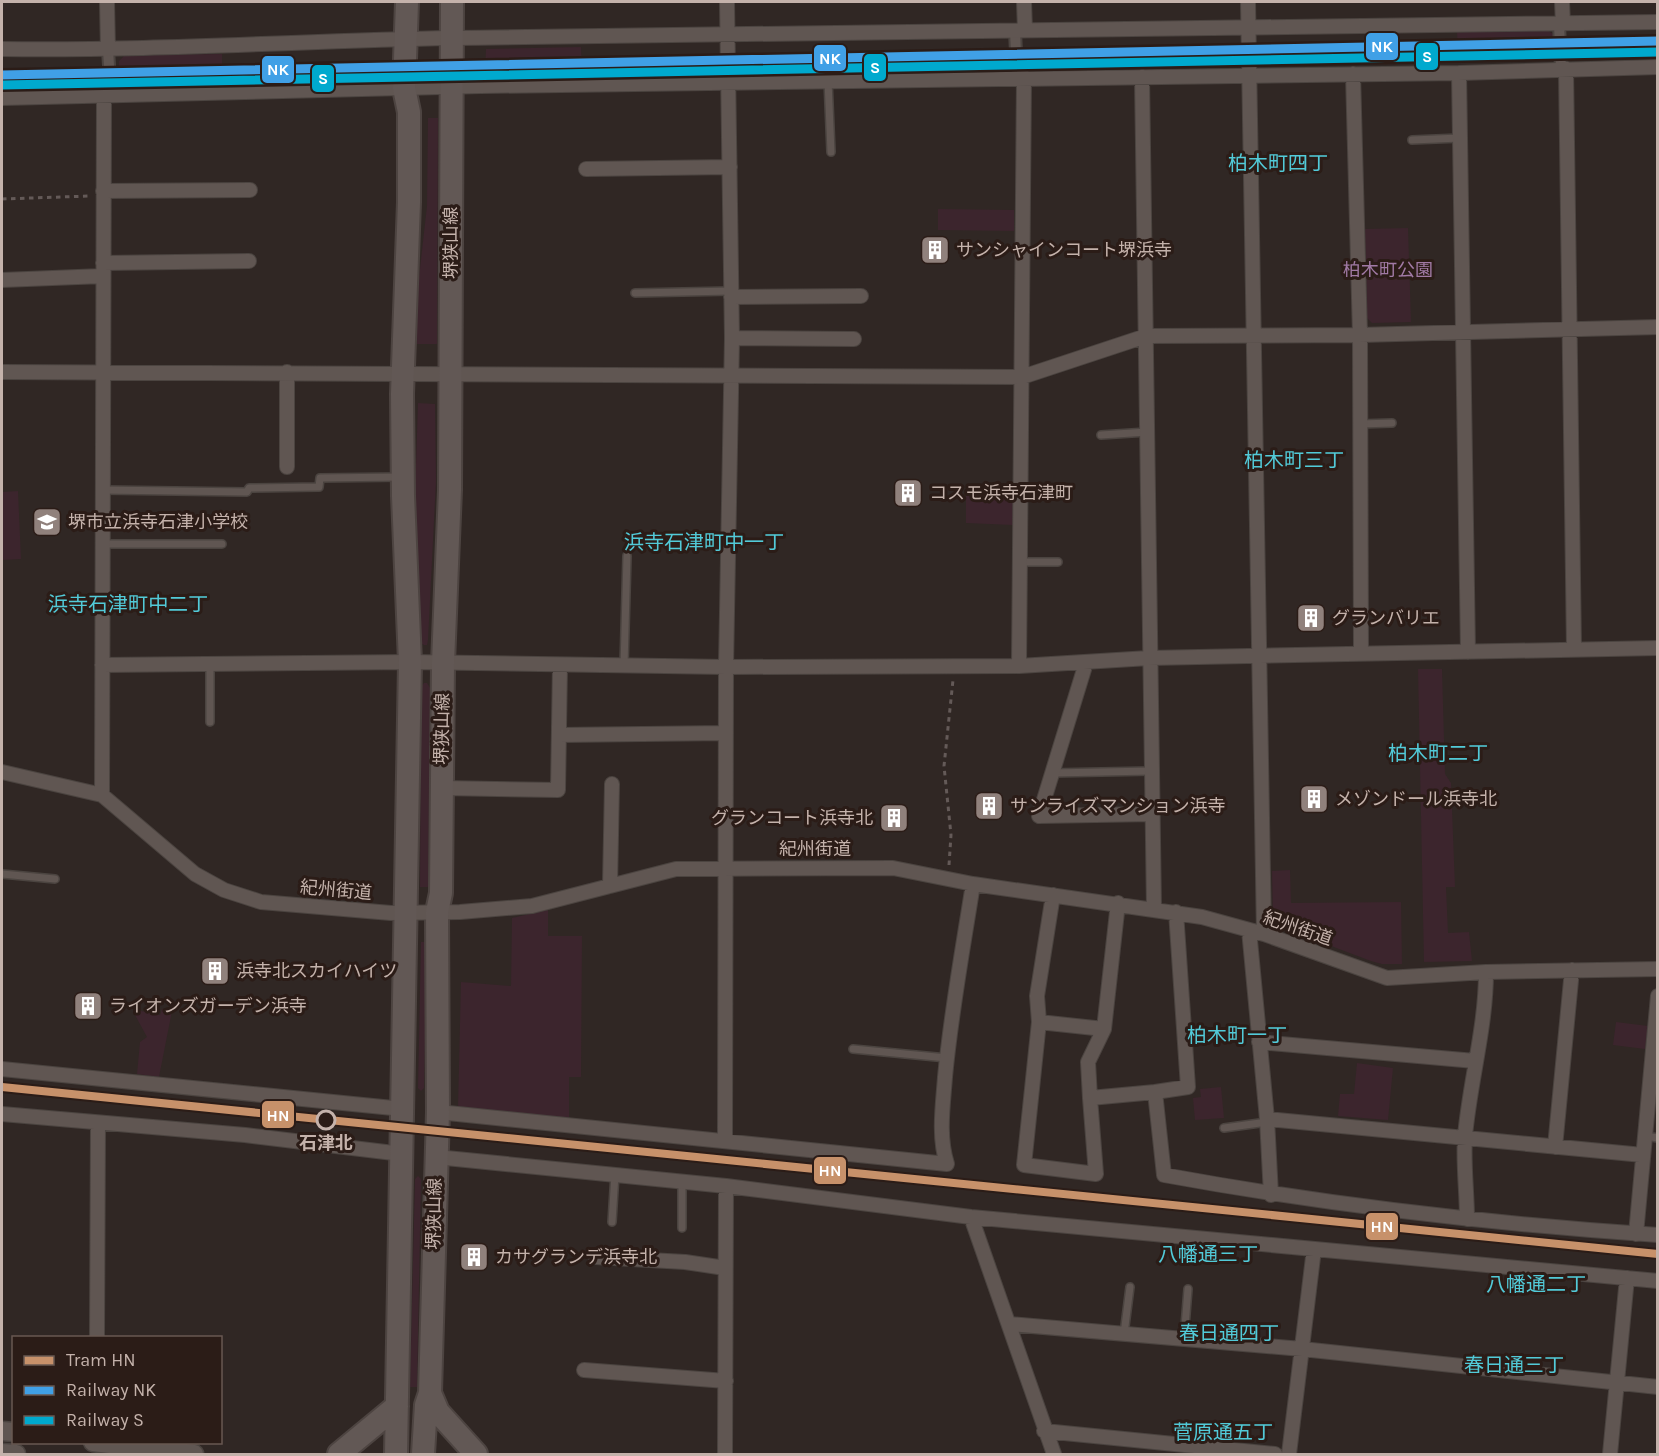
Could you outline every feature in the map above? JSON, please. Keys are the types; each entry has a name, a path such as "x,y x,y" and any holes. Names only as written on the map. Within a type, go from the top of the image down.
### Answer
{"main road":[{"name":"堺狭山線","path":"396,1455 410,662 403,477 403,373 409,202 409,112 404,88 407,2"},
{"name":"堺狭山線","path":"423,1455 426,1405 430,1393 438,1112 436,912 441,893 443,663 450,490 452,2"},
{"path":"430,1393 438,1412 477,1455"},
{"path":"339,1455 397,1406"}],"street":[{"path":"102,795 103,193 108,50 107,2"},
{"path":"725,1141 726,667 732,338 730,82 727,2"},
{"path":"1019,666 1022,377 1020,30 1024,2"},
{"path":"1248,2 1247,76 1264,934"},
{"path":"1562,2 1574,650"},
{"path":"2,49 108,50 406,39 727,37 1020,30 1249,31 1658,22"},
{"path":"2,98 450,87 1020,77 1459,73 1658,67"},
{"path":"1459,73 1468,652"},
{"path":"1353,74 1360,335 1362,654"},
{"path":"1142,77 1154,909"},
{"path":"586,170 730,167"},
{"path":"103,193 250,190"},
{"path":"2,280 103,269 249,261"},
{"path":"731,294 861,296"},
{"path":"2,372 1022,377 1146,336 1253,333 1360,335 1658,327"},
{"path":"732,338 854,339"},
{"path":"287,372 287,466"},
{"path":"102,664 410,662 726,667 1019,666 1149,658 1658,648"},
{"path":"1086,663 1038,816 1152,814"},
{"path":"442,788 558,790 560,665"},
{"path":"559,735 726,733"},
{"name":"紀州街道","path":"2,772 102,795 195,874 224,890 261,902 407,913 436,912 532,906 676,869 893,868 973,884 1176,912 1264,934 1387,978 1486,972 1658,969"},
{"path":"610,886 612,784"},
{"path":"438,1112 947,1164 942,1149 947,1058 973,884"},
{"path":"1053,895 1037,996 1039,1022 1024,1165 1096,1174 1088,1062 1104,1029 1118,903"},
{"path":"1090,1098 1188,1087 1176,912"},
{"path":"1249,930 1267,1120 1271,1195"},
{"path":"1555,1147 1572,970"},
{"path":"1467,1219 1465,1138 1474,1061 1486,1007 1486,972"},
{"path":"1636,1234 1643,1155 1651,1137 1658,996"},
{"path":"1039,1022 1104,1029"},
{"path":"1259,1042 1474,1061"},
{"path":"2,1069 403,1109"},
{"path":"1155,1092 1164,1175 1271,1195 1467,1219 1658,1236"},
{"path":"2,1114 245,1136 402,1154"},
{"path":"1267,1120 1643,1155"},
{"path":"97,1336 98,1123"},
{"path":"436,1157 682,1181 971,1217 1658,1281"},
{"path":"725,1455 726,1186"},
{"path":"971,1217 1054,1455"},
{"path":"1289,1455 1314,1249"},
{"path":"596,1257 685,1262 725,1268"},
{"path":"1610,1455 1627,1278"},
{"path":"1009,1324 1302,1349 1658,1387"},
{"path":"584,1370 726,1381"},
{"path":"1044,1431 1275,1455"},
{"path":"104,1444 194,1455"},
{"path":"2,1453 16,1455"}],"lane":[{"path":"828,80 831,152"},
{"path":"1412,140 1460,138"},
{"path":"635,292 731,294"},
{"path":"1360,424 1392,423"},
{"path":"1101,435 1147,432"},
{"path":"103,490 247,492 249,488 320,487 320,478 403,477"},
{"path":"102,544 222,544"},
{"path":"624,666 627,556"},
{"path":"1020,562 1058,562"},
{"path":"210,663 210,722"},
{"path":"1052,773 1151,771"},
{"path":"2,874 55,879"},
{"path":"853,1049 947,1058"},
{"path":"1224,1128 1267,1120"},
{"path":"612,1222 615,1174"},
{"path":"682,1181 682,1228"},
{"path":"1124,1334 1130,1287"},
{"path":"1184,1339 1188,1289"}],"path":[{"path":"2,199 103,193"},
{"path":"949,879 951,835 944,766 955,666"}],"green space":[{"path":"1547,30 1553,34 1554,52 1458,54 1457,31"},
{"path":"581,47 582,78 577,78 576,71 485,73 486,49"},
{"path":"222,54 222,76 119,79 119,61 125,55"},
{"path":"428,118 438,118 437,344 417,344 417,295 427,206"},
{"path":"938,209 1014,210 1014,231 938,230"},
{"name":"柏木町公園","path":"1408,228 1411,322 1372,323 1367,318 1365,229"},
{"path":"418,403 435,404 436,481 427,645 421,643 415,495"},
{"path":"18,491 21,559 2,560 2,492"},
{"path":"966,494 1014,495 1013,525 966,523"},
{"path":"1418,669 1442,669 1445,774 1451,783 1455,887 1446,887 1448,933 1469,932 1472,961 1424,962"},
{"path":"427,683 430,688 428,887 420,887 421,687"},
{"path":"1290,870 1291,903 1401,902 1402,964 1382,964 1371,961 1278,926 1273,919 1272,871"},
{"path":"548,910 548,936 582,936 581,1077 569,1077 569,1119 458,1107 461,982 511,986 512,918"},
{"path":"421,942 427,942 424,1088 421,1091 418,1088"},
{"path":"162,1009 172,1011 159,1077 137,1074 140,1042 147,1037 135,1015 136,1010 160,1015"},
{"path":"1616,1022 1648,1026 1645,1049 1613,1045"},
{"path":"1357,1063 1393,1068 1388,1120 1338,1116 1340,1094 1354,1094"},
{"path":"1221,1087 1224,1118 1195,1120 1193,1098 1201,1097 1200,1089"},
{"path":"418,1176 421,1179 417,1387 410,1387 415,1179"}],"tram line":[{"name":"HN","path":"2,1087 1658,1254"}],"rail line":[{"name":"NK","path":"2,75 1658,41"},
{"name":"S","path":"2,85 1658,52"}],"place":[{"name":"サンシャインコート堺浜寺","path":"935,250"},
{"name":"コスモ浜寺石津町","path":"908,493"},
{"name":"堺市立浜寺石津小学校","path":"47,522"},
{"name":"グランバリエ","path":"1311,618"},
{"name":"メゾンドール浜寺北","path":"1314,799"},
{"name":"サンライズマンション浜寺","path":"989,806"},
{"name":"グランコート浜寺北","path":"894,818"},
{"name":"浜寺北スカイハイツ","path":"215,971"},
{"name":"ライオンズガーデン浜寺","path":"88,1006"},
{"name":"石津北","path":"326,1120"},
{"name":"カサグランデ浜寺北","path":"474,1257"}],"district":[{"name":"柏木町四丁","path":"1278,163"},
{"name":"柏木町三丁","path":"1294,460"},
{"name":"浜寺石津町中一丁","path":"704,542"},
{"name":"浜寺石津町中二丁","path":"128,604"},
{"name":"柏木町二丁","path":"1438,753"},
{"name":"柏木町一丁","path":"1237,1035"},
{"name":"八幡通三丁","path":"1208,1254"},
{"name":"八幡通二丁","path":"1536,1284"},
{"name":"春日通四丁","path":"1229,1333"},
{"name":"春日通三丁","path":"1514,1365"},
{"name":"菅原通五丁","path":"1223,1432"}]}
